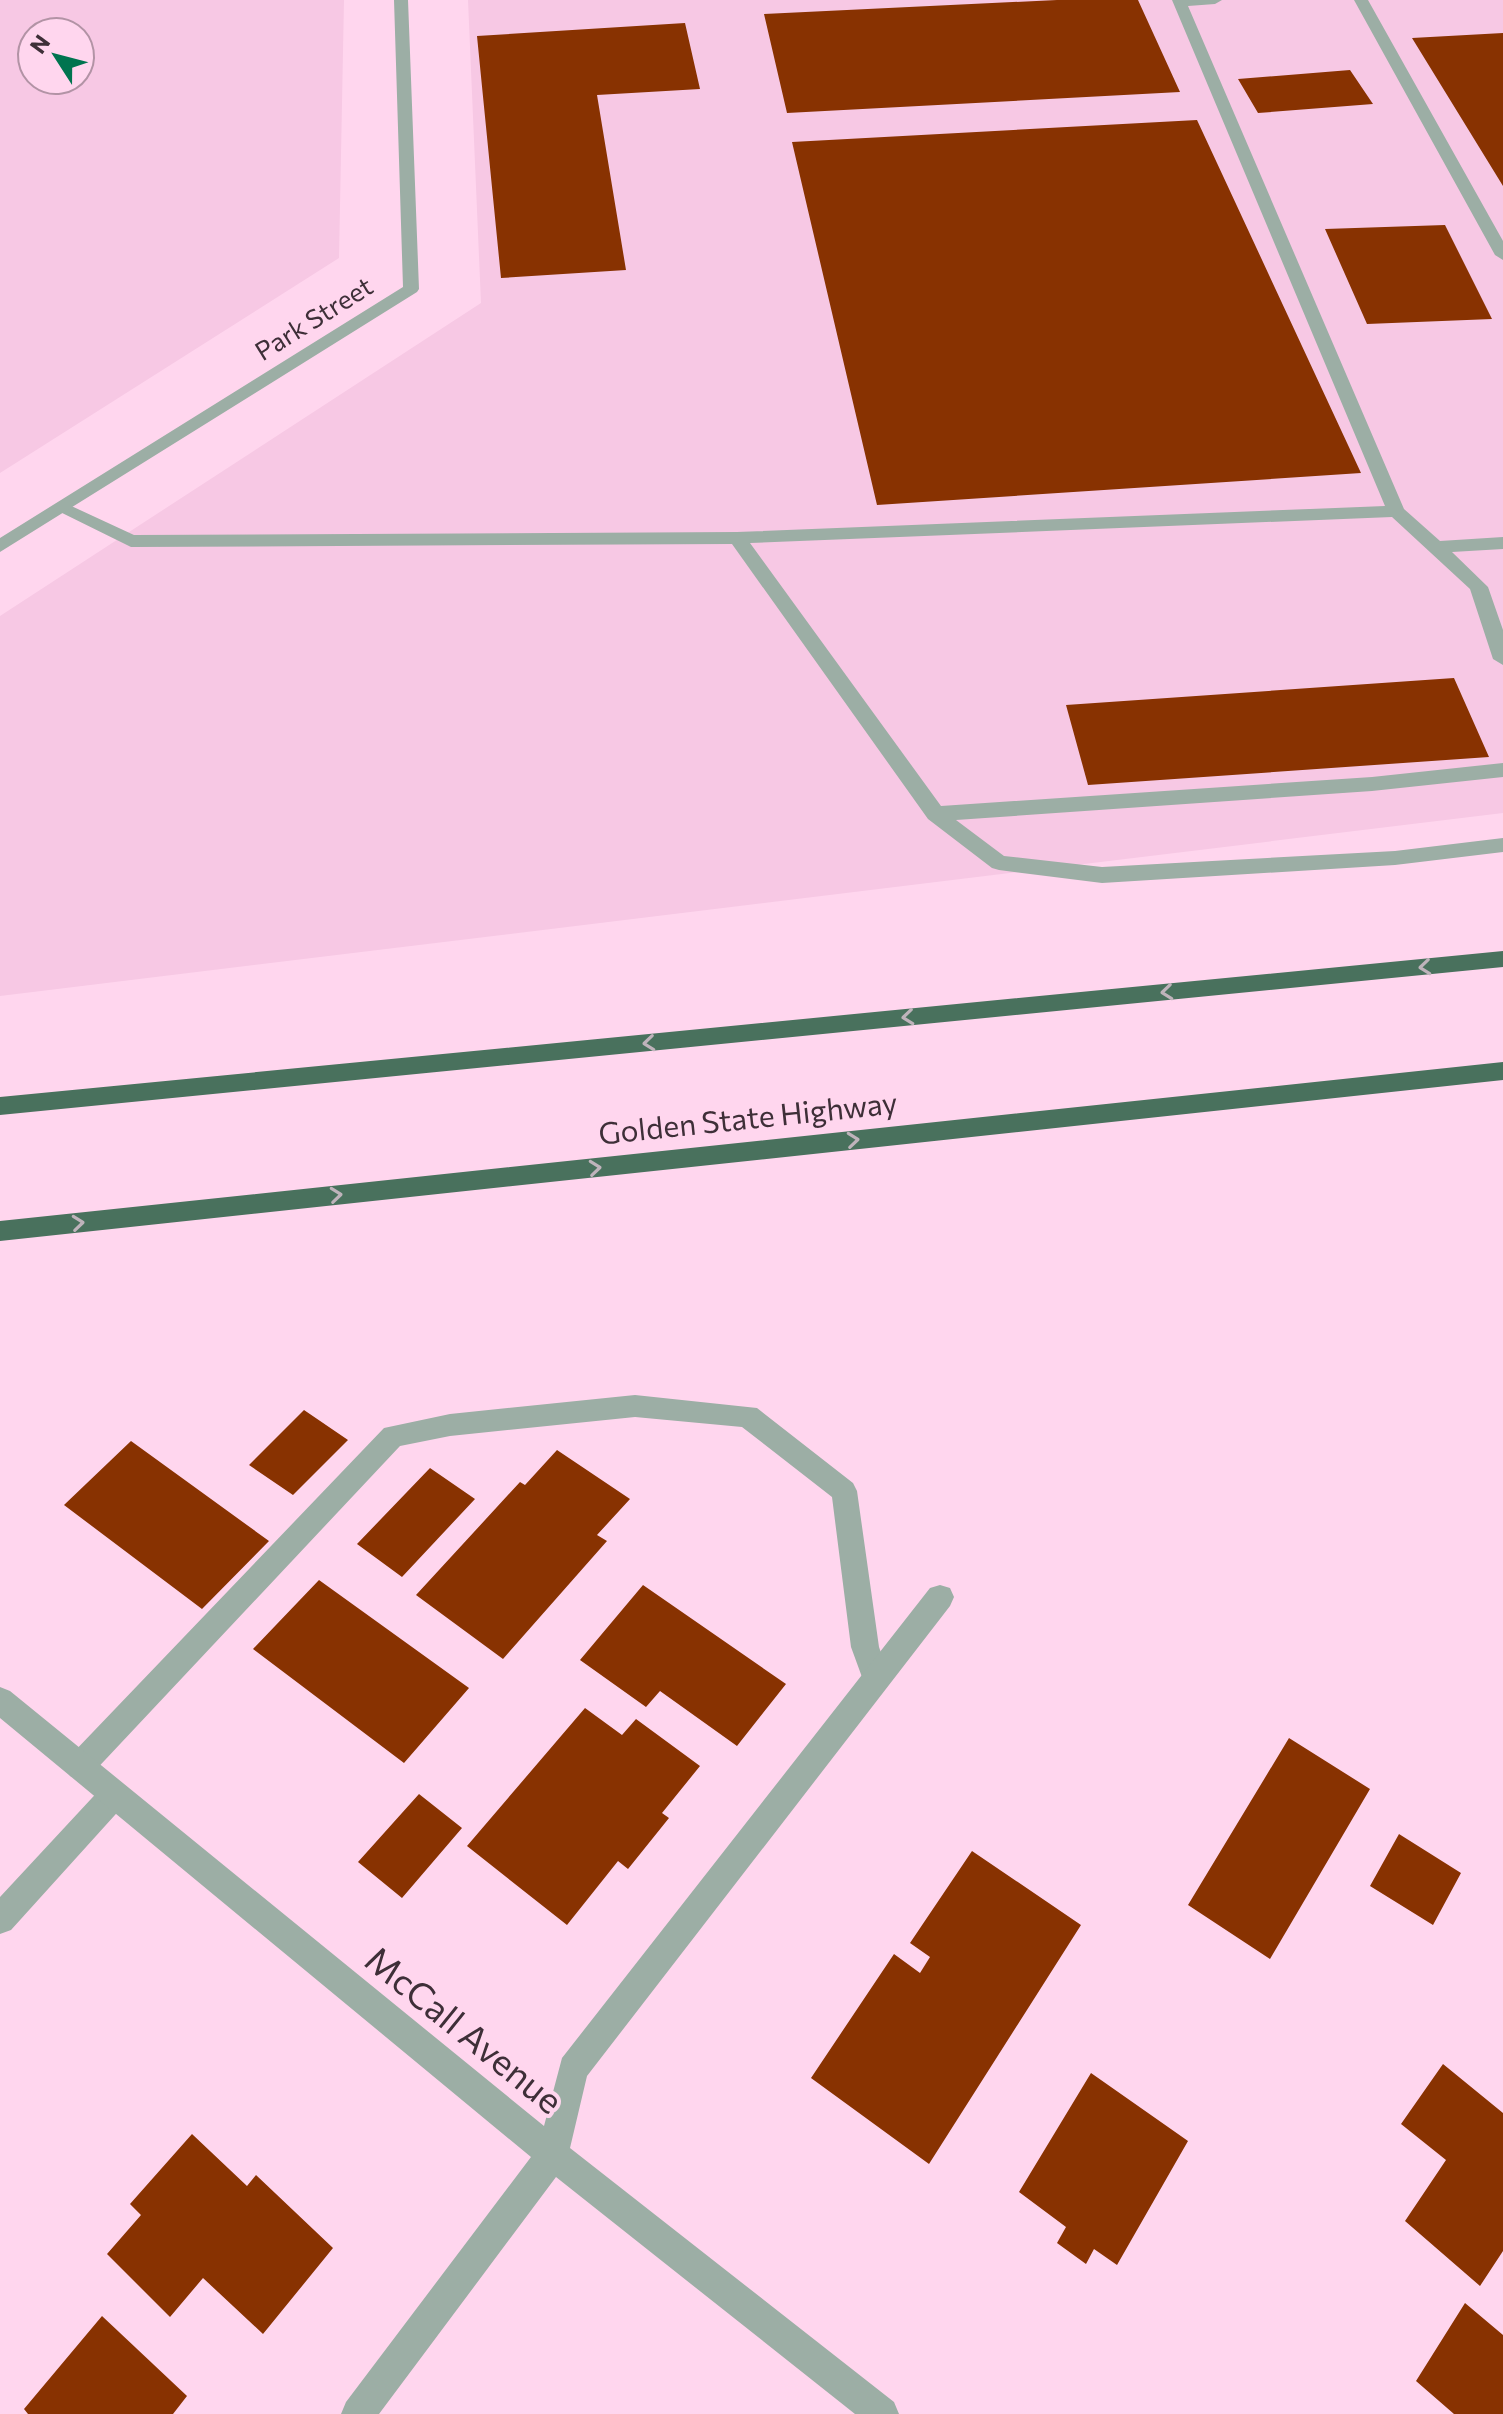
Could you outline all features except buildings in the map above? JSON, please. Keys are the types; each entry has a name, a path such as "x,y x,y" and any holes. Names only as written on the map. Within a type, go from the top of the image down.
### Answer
{"highway":[{"path":"0,1106 1503,959"},
{"name":"Golden State Highway","path":"0,1231 1503,1071"}],"street":[{"name":"Park Street","path":"0,546 411,289 401,0"},
{"path":"1215,0 1180,1 1396,511 1479,587 1503,659"},
{"path":"1361,0 1503,255"},
{"path":"61,508 131,541 737,538 1396,511"},
{"path":"737,538 935,814 999,863 1102,875 1395,858 1503,845"},
{"path":"1437,547 1503,543"},
{"path":"935,814 1372,784 1503,770"},
{"path":"80,1766 393,1436 450,1425 635,1406 748,1416 844,1491 865,1647 876,1679"},
{"path":"358,2414 553,2154 573,2069 940,1597"},
{"name":"McCall Avenue","path":"0,1700 553,2154 882,2414"},
{"path":"0,1919 114,1795"}],"shaded area":[{"path":"0,0 344,0 339,258 0,473"},
{"path":"468,0 1503,0 1503,813 0,996 0,616 481,303"}]}
